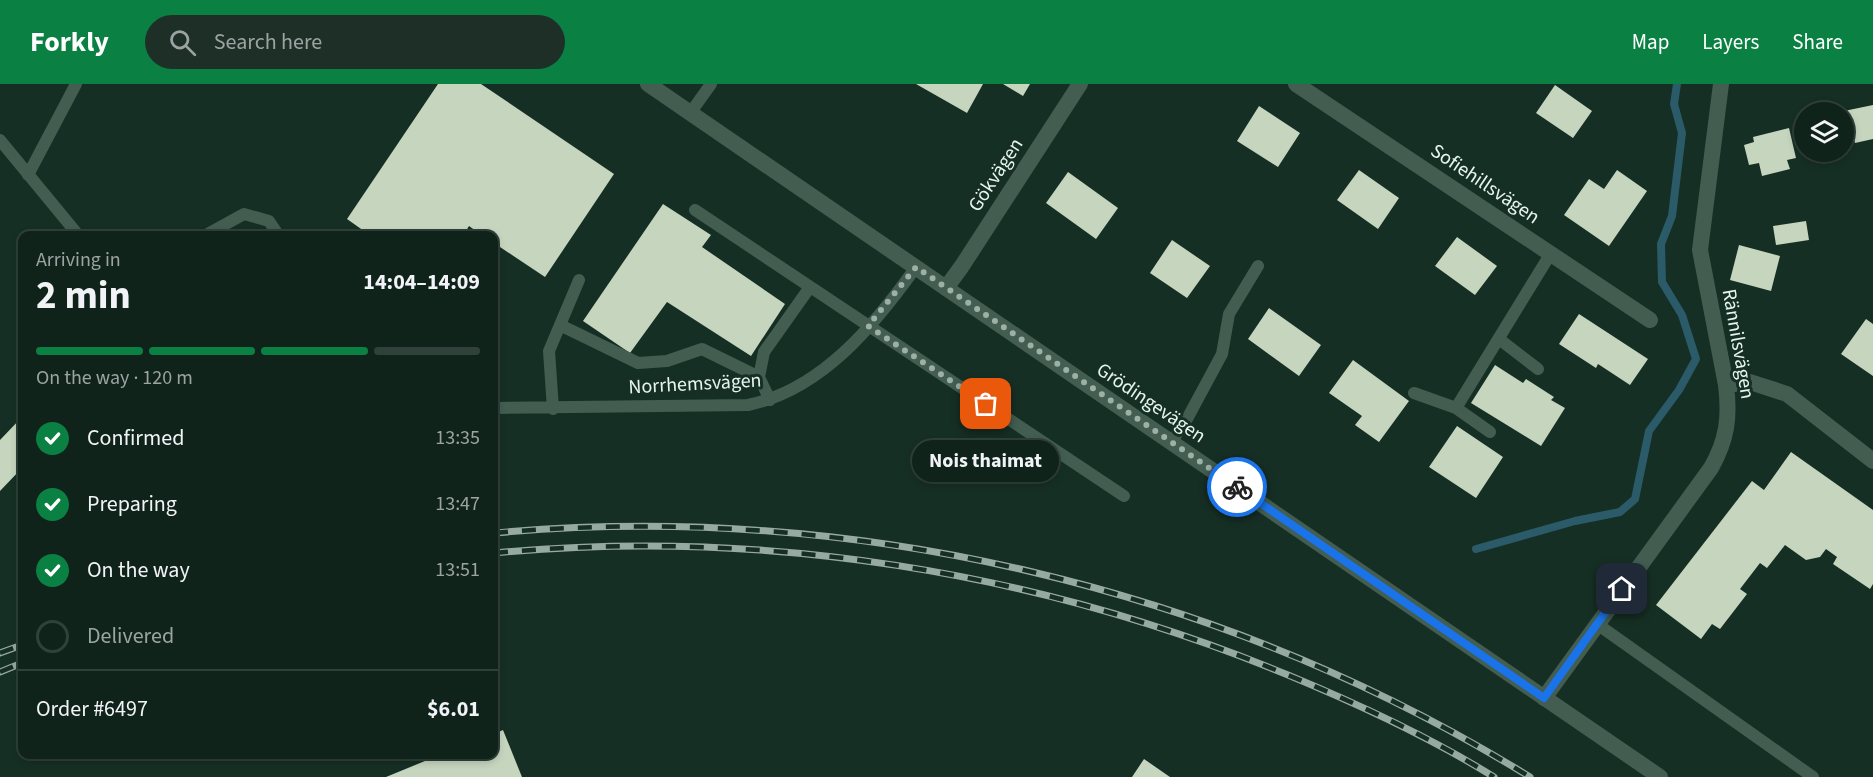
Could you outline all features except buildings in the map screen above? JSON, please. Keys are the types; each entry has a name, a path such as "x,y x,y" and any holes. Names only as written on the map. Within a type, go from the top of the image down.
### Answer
{"street":[{"name":"Grödingevägen","path":"648,84 1660,777"},
{"name":"Gökvägen","path":"946,288 1080,84"},
{"name":"Sofiehillsvägen","path":"1296,84 1650,320"},
{"name":"Rännilsvägen","path":"1544,698 1722,450 1728,423 1726,385 1700,250 1721,84"},
{"path":"1726,385 1750,382 1787,394 1873,461"}],"lane":[{"path":"28,175 76,84"},
{"path":"691,112 711,84"},
{"path":"0,140 75,231"},
{"path":"695,210 1124,496"},
{"path":"213,231 244,214 269,221 276,231"},
{"path":"1456,408 1551,253"},
{"path":"1171,442 1187,419 1222,354 1229,314 1258,266"},
{"name":"Norrhemsvägen","path":"498,408 748,405 770,400 826,367 850,348 916,267"},
{"path":"553,409 549,351 579,280"},
{"path":"770,400 759,377 764,352 810,287"},
{"path":"560,324 638,363 667,361 702,349 759,377"},
{"path":"1499,339 1538,369"},
{"path":"1414,393 1456,408 1490,432"},
{"path":"1597,624 1813,777"}],"waterway":[{"path":"1476,549 1575,521 1620,512 1635,499 1649,431 1679,390 1696,359 1682,315 1662,282 1661,244 1672,216 1682,133 1674,104 1677,84"}],"railway":[{"path":"498,533 629,527 764,531 899,546 1032,572 1162,608 1289,654 1412,711 1530,777"},
{"path":"498,553 595,547 697,547 798,553 898,566 998,584 1096,609 1193,639 1288,675 1393,722 1445,748 1494,777"},
{"path":"0,653 18,646"},
{"path":"0,672 18,665"}],"way so far":[{"path":"986,404 868,326 903,286 916,267 1237,487"}],"place":[{"name":"Nois thaimat","path":"986,404"}],"route":[{"path":"1237,487 1544,698 1622,589"}]}
